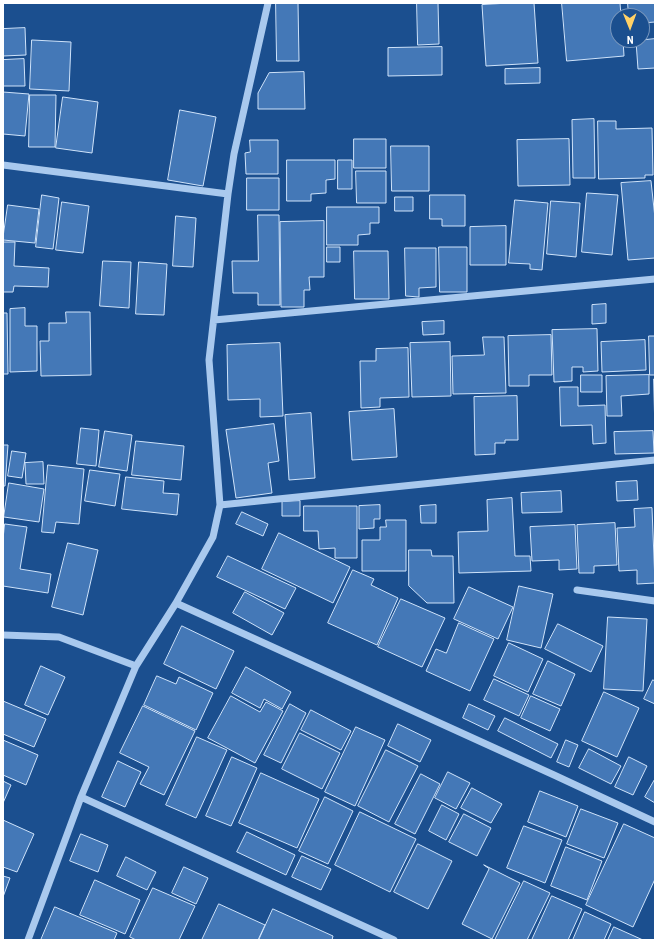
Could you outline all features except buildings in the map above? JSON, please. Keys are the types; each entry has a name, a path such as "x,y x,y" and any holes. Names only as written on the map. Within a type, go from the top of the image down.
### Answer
{"street":[{"path":"28,940 81,797 136,666 176,603 213,536 220,505 209,360 234,154 268,3"},
{"path":"3,165 228,194"},
{"path":"214,320 655,279"},
{"path":"220,505 655,460"},
{"path":"577,590 655,601"},
{"path":"176,603 655,822"},
{"path":"3,635 59,637 136,666"},
{"path":"81,797 394,940"}]}
